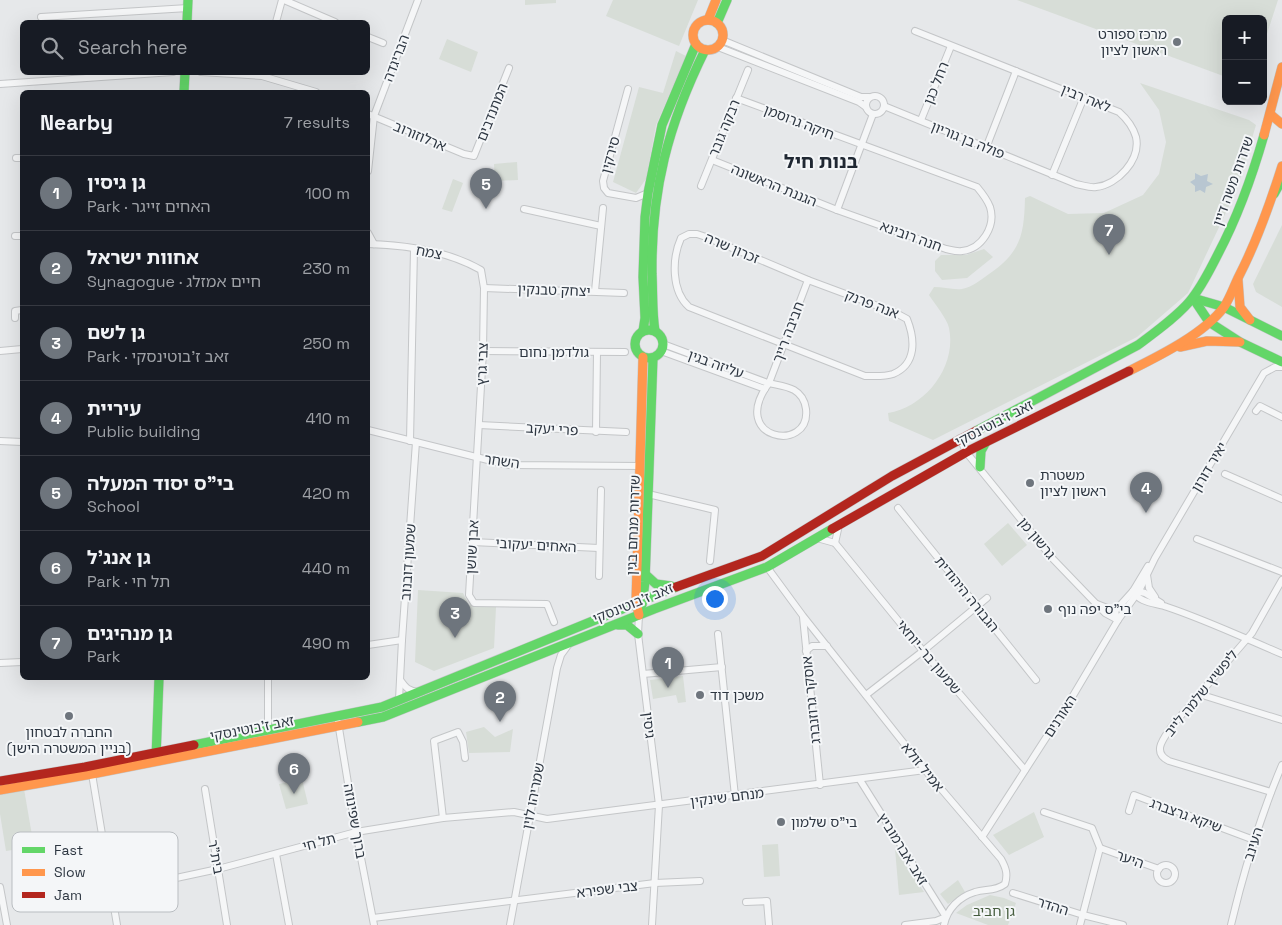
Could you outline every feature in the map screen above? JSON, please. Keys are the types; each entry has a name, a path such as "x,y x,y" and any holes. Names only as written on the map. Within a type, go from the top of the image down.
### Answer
{"main road":[{"path":"713,22 716,0"},
{"path":"713,22 726,0"},
{"path":"188,4 188,20"},
{"path":"713,22 722,31 720,44 714,49 705,50 696,44 694,31 699,23 713,22"},
{"path":"643,331 645,318 643,277 648,193 662,125 696,44"},
{"path":"654,331 653,218 657,190 672,126 705,50"},
{"name":"שדרות משה דיין","path":"1193,298 1235,221 1256,167 1282,67"},
{"path":"184,90 185,75"},
{"path":"1270,114 1282,112"},
{"path":"1270,114 1282,124"},
{"path":"1224,307 1254,246 1274,194 1282,166"},
{"path":"1274,194 1282,180"},
{"path":"1238,277 1240,307 1250,320"},
{"path":"1193,298 1224,307 1282,336"},
{"path":"1193,298 1208,322 1240,342 1282,362"},
{"name":"זאב ז'בוטינסקי","path":"0,781 156,756 338,720 382,707 640,600 762,556 892,476 1138,344 1156,332 1193,298"},
{"name":"זאב ז'בוטינסקי","path":"0,790 92,774 156,756 268,729 338,720 383,717 639,615 767,567 968,451 1172,350 1224,307"},
{"path":"643,331 654,331 661,336 662,347 653,358 643,357 638,353 635,345 636,337 643,331"},
{"path":"1172,350 1208,340 1240,342"},
{"name":"שדרות מנחם בגין","path":"639,615 643,357"},
{"name":"שדרות מנחם בגין","path":"640,600 645,574 653,358"},
{"path":"981,468 981,451 986,442"},
{"path":"645,574 652,583 662,586 684,584"},
{"path":"615,625 627,625 638,634"},
{"path":"156,756 159,680"}],"street":[{"path":"277,20 283,0 330,20"},
{"name":"הבריגדה","path":"370,115 418,0"},
{"path":"41,17 188,4"},
{"name":"לאה רבין","path":"915,32 1119,112 1128,121 1136,139 1130,164 1110,184 1095,187 1076,184 1052,174"},
{"path":"370,38 383,44"},
{"path":"726,43 861,97 878,96 883,100 884,106 879,113 873,114 868,112 866,107 859,102 720,44 726,43"},
{"name":"רחל כגן","path":"921,120 951,46"},
{"name":"המתנדבים","path":"474,156 510,68"},
{"name":"רבקה גובר","path":"701,186 748,70"},
{"path":"986,148 1016,71"},
{"path":"0,84 130,75"},
{"path":"265,75 310,90"},
{"name":"סירקין","path":"628,90 603,181 604,188 608,193 636,198 646,206"},
{"path":"866,107 869,97"},
{"name":"חיקה גרוסמן","path":"736,98 861,145"},
{"path":"1052,174 1084,98"},
{"name":"פולה בן גוריון","path":"884,106 1052,174"},
{"path":"837,210 873,114"},
{"name":"ארלוזורוב","path":"370,115 464,154 474,156"},
{"name":"חנה רובינא","path":"837,210 959,252 976,247 984,239 991,222 990,208 984,195 976,187 861,145"},
{"name":"הגננת הראשונה","path":"712,160 837,210"},
{"path":"636,198 648,193"},
{"path":"595,292 603,208"},
{"path":"524,209 601,226"},
{"name":"זכרון שרה","path":"784,344 689,307 683,301 676,284 674,262 677,246 681,238 689,234 698,234 808,280"},
{"name":"צמח","path":"371,244 414,249 465,261 480,270"},
{"name":"שמעון דובנוב","path":"399,700 413,442 414,249"},
{"name":"צבי גרץ","path":"478,458 484,288 480,270"},
{"path":"585,291 590,289 596,280"},
{"name":"אנה פרנק","path":"784,344 865,376 892,374 900,369 908,360 914,346 913,332 907,318 808,280"},
{"name":"חביבה רייך","path":"767,386 808,280"},
{"name":"יצחק טבנקין","path":"484,288 624,293"},
{"path":"15,318 15,311 20,310"},
{"name":"עליזה בגין","path":"662,347 767,386 794,390 805,402 806,410 806,418 797,431 784,436 774,435 762,426 757,412 760,398 767,386"},
{"path":"0,351 20,349"},
{"name":"גולדמן נחום","path":"483,352 625,352"},
{"path":"596,432 597,352"},
{"name":"יאיר דורון","path":"1136,593 1264,373 1275,367 1282,367"},
{"path":"1256,411 1260,406 1282,417"},
{"name":"פרי יעקב","path":"479,425 626,432"},
{"name":"השחר","path":"370,431 508,465 641,466"},
{"name":"גרשון מן","path":"960,438 981,468 1053,559 1105,613 1118,620"},
{"path":"0,441 20,442"},
{"name":"אבן שושן","path":"478,458 469,595 474,603 547,604 554,622"},
{"path":"1225,474 1282,499"},
{"path":"599,576 601,490"},
{"path":"648,494 715,510 710,561"},
{"name":"הגבורה היהודית","path":"898,508 1036,680"},
{"path":"817,538 835,543 839,525"},
{"path":"1197,539 1282,572"},
{"name":"האחים יעקובי","path":"472,542 599,548"},
{"name":"שמעון בר-יוחאי","path":"835,543 923,651 1025,770"},
{"name":"יאיר דורון","path":"1136,593 1146,568 1153,562"},
{"name":"אמיל זולא","path":"767,567 826,646 925,770 1001,860 1006,869 1007,878 1005,884 999,889 975,892 963,898 952,906 946,917"},
{"path":"1147,575 1149,588 1157,600 1166,607"},
{"name":"ליפשיץ שלמה לייב","path":"1270,792 1169,761 1162,758 1160,749 1161,743 1172,726 1252,633 1282,580"},
{"path":"1136,593 1157,600"},
{"path":"1136,593 1282,654"},
{"path":"1118,620 1114,611 1136,593"},
{"name":"האורנים","path":"982,837 1071,699 1136,593"},
{"path":"866,695 987,598"},
{"name":"גרשון מן","path":"1096,603 1114,611"},
{"name":"גיסין","path":"639,615 638,634 659,805 652,925"},
{"name":"אוסקר גרוזנברג","path":"803,616 820,785"},
{"path":"718,634 734,796"},
{"path":"370,645 402,640"},
{"path":"540,642 547,644 552,650"},
{"name":"שמריהו לוין","path":"510,925 557,668 561,655 569,644"},
{"path":"806,651 812,646 826,646"},
{"name":"שמריהו לוין","path":"552,650 557,668"},
{"path":"0,664 20,662"},
{"path":"643,674 722,667"},
{"path":"268,680 268,729"},
{"path":"401,681 406,688 419,692"},
{"path":"1199,694 1282,720"},
{"name":"ברוך שפינוזה","path":"338,720 373,921"},
{"path":"443,818 434,741 458,732 463,742 465,758"},
{"name":"העינב","path":"1231,925 1240,884 1254,840 1270,792 1282,765"},
{"name":"מנחם שינקין","path":"530,815 547,819 860,780 925,770"},
{"path":"92,774 101,832"},
{"name":"זאב אברמוביץ","path":"860,780 946,917"},
{"name":"בית\"ר","path":"204,790 227,925"},
{"name":"שיקא גרצברג","path":"1130,811 1134,796 1254,840"},
{"name":"תל חי","path":"178,878 218,870 356,832 443,818 514,812 530,815"},
{"path":"1044,812 1092,828 1098,839 1100,848 1080,925"},
{"name":"היער","path":"1100,848 1159,869"},
{"path":"276,854 289,925"},
{"name":"צבי שפירא","path":"373,921 655,883 700,881"},
{"path":"0,887 3,914 7,925"},
{"name":"ההדר","path":"1013,893 1122,925"},
{"path":"746,902 767,901 769,925"},
{"path":"114,912 116,925"},
{"path":"905,925 936,921 946,917"},
{"path":"944,925 946,917"}],"green space":[{"path":"525,0 556,0 556,3 525,5"},
{"path":"613,0 698,0 679,46 606,16"},
{"name":"מרכז ספורט ראשון לציון","path":"1017,0 1278,0 1267,34 1267,15 1222,15 1222,76"},
{"path":"447,39 478,52 471,72 439,59"},
{"path":"676,51 686,56 656,125 646,179 636,193 613,182 639,87 663,93"},
{"path":"1140,83 1249,120 1256,125 1237,189 1188,293 1137,337 933,440 889,421 888,413 915,403 936,383 948,356 950,342 948,324 929,295 934,287 962,289 969,287 1000,266 1008,258 1019,242 1022,233 1025,198 1030,196 1068,214 1104,213 1143,195 1159,174 1166,142 1159,110"},
{"path":"517,162 518,180 495,181 494,164"},
{"path":"453,179 463,183 452,212 442,209"},
{"path":"1282,225 1282,307 1256,292 1253,284"},
{"path":"984,249 993,257 967,278 942,280 935,271 935,261 941,255 966,255"},
{"path":"1008,523 1027,545 1002,566 984,544"},
{"path":"418,590 463,593 469,605 496,607 494,648 434,671 415,662"},
{"path":"683,676 686,702 678,703 676,695 653,699 650,680"},
{"path":"484,727 495,737 513,729 510,752 469,753 466,732"},
{"path":"302,779 308,804 286,809 279,784"},
{"path":"24,789 31,832 12,832 12,850 6,851 0,814 0,792"},
{"path":"1034,812 1044,837 1009,855 993,835"},
{"path":"778,844 780,876 764,877 762,845"},
{"path":"895,849 924,892 899,895"},
{"path":"958,880 965,892 948,904 940,894"},
{"name":"גן חביב","path":"990,895 1016,903 1008,925 988,925 956,913 967,905"}],"shaded area":[{"path":"1195,173 1201,176 1208,174 1207,181 1213,184 1206,187 1205,193 1200,190 1195,192 1195,186 1190,182 1195,179"}],"traffic: fast":[{"path":"187,20 188,0"},
{"path":"717,23 727,0"},
{"path":"643,331 645,318 643,277 645,217 648,193 662,125 696,44"},
{"path":"655,331 653,317 652,243 659,186 664,159 681,105 705,50"},
{"path":"184,90 185,75"},
{"path":"976,431 1138,345 1182,310 1200,287 1225,240 1244,196 1264,135"},
{"path":"1274,194 1282,180"},
{"path":"1193,298 1209,322 1240,342 1282,362"},
{"path":"1193,298 1224,307 1282,336"},
{"path":"649,330 659,334 663,344 659,354 649,358 639,354 635,344 639,334 649,330"},
{"path":"642,605 645,582 653,358"},
{"path":"980,467 981,451 986,442"},
{"path":"358,722 383,717 654,609 767,567 832,529"},
{"path":"645,574 656,584 671,586"},
{"path":"194,745 382,707 676,587"},
{"path":"618,625 627,625 638,634"},
{"path":"156,758 159,680"}],"traffic: slow":[{"path":"708,20 716,0"},
{"path":"708,20 719,24 723,35 719,46 708,50 697,46 693,35 697,24 708,20"},
{"path":"1264,135 1282,67"},
{"path":"1270,114 1282,124"},
{"path":"1129,371 1193,335 1224,307 1252,249 1282,166"},
{"path":"1238,280 1240,307 1250,320"},
{"path":"1180,347 1207,341 1240,342"},
{"path":"639,615 636,602 643,357"},
{"path":"0,790 358,722"}],"traffic: jam":[{"path":"832,529 970,450 1129,371"},
{"path":"676,587 762,556 892,476 976,431"},
{"path":"0,781 85,767 194,745"}],"place":[{"name":"מרכז ספורט ראשון לציון","path":"1177,42"},
{"name":"בי\"ס יסוד המעלה","path":"486,209"},
{"name":"גן מנהיגים","path":"1109,255"},
{"name":"משטרת ראשון לציון","path":"1030,483"},
{"name":"עיריית","path":"1146,513"},
{"name":"בי\"ס יפה נוף","path":"1048,609"},
{"name":"גן לשם","path":"455,638"},
{"name":"גן גיסין","path":"668,688"},
{"name":"משכן דוד","path":"700,695"},
{"name":"החברה לבטחון (בניין המשטרה הישן)","path":"69,716"},
{"name":"אחוות ישראל","path":"500,722"},
{"name":"גן אנג'ל","path":"294,794"},
{"name":"בי\"ס שלמון","path":"781,822"}],"district":[{"name":"בנות חיל","path":"821,161"}]}
